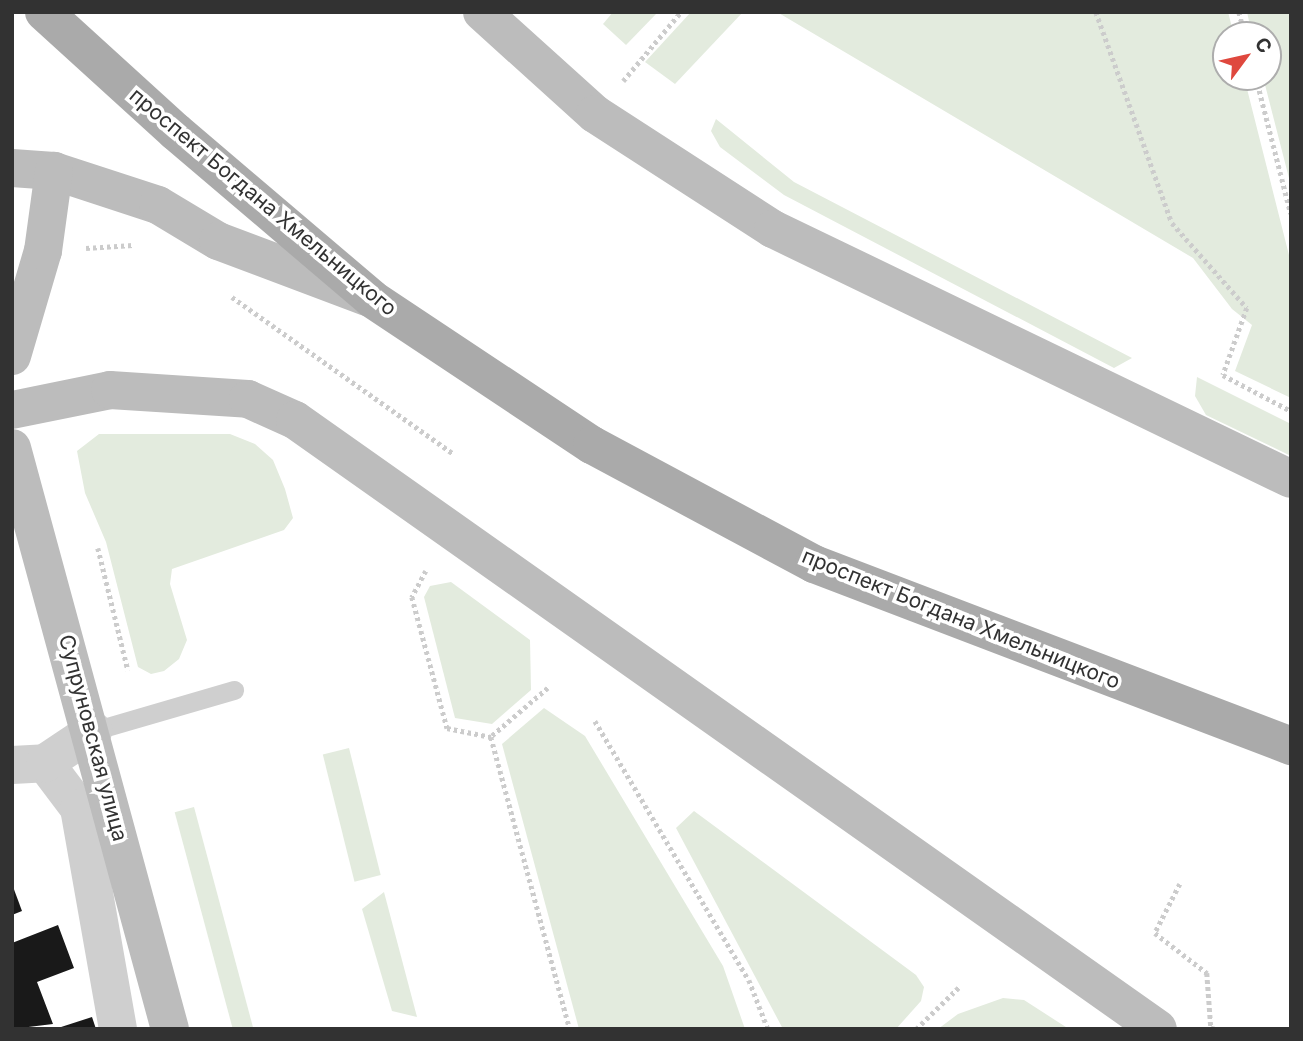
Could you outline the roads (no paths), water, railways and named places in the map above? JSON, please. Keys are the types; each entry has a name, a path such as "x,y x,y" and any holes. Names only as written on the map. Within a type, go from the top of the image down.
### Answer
{"main road":[{"name":"проспект Богдана Хмельницкого","path":"44,12 372,299 592,445 814,564 1252,734 1291,746"}],"street":[{"path":"482,12 595,114 773,229 1291,479"},
{"path":"12,168 54,170 158,205 218,242 372,299"},
{"path":"12,356 43,251 54,170"},
{"path":"12,410 110,390 248,399 295,420 1158,1029"},
{"name":"Супруновская улица","path":"12,448 93,731 170,1029"},
{"path":"93,731 29,764 79,808 118,1029"}],"lane":[{"path":"93,731 234,690"}]}
